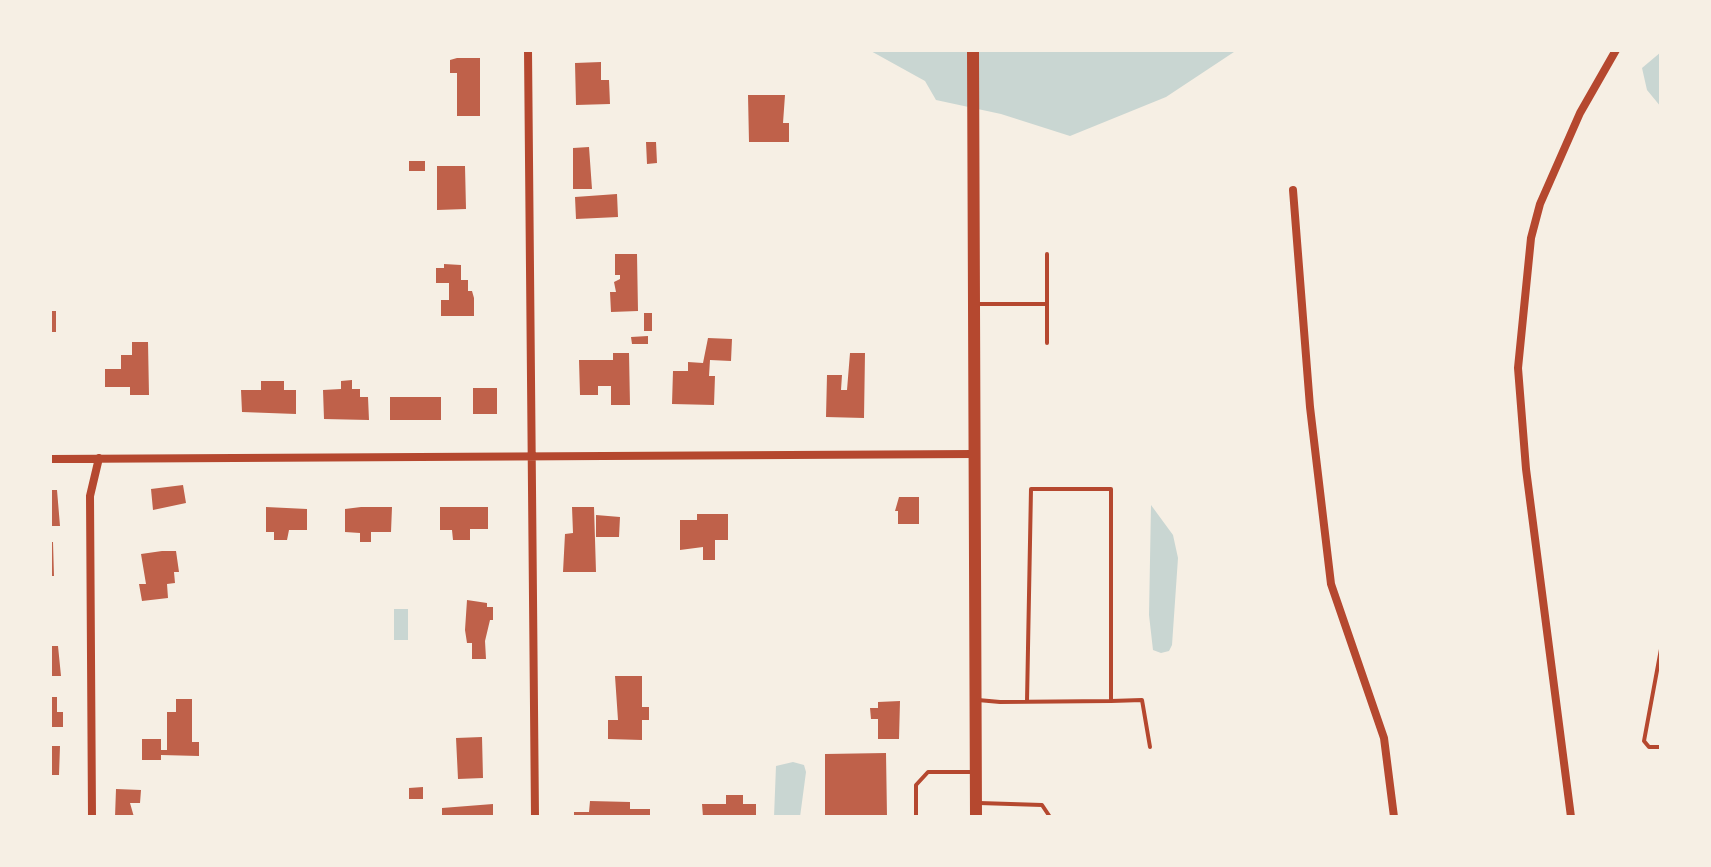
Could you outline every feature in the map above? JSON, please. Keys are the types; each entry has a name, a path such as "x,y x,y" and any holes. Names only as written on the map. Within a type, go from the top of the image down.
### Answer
{"main road":[{"path":"973,50 976,810"}],"street":[{"path":"528,50 535,817"},
{"path":"1571,817 1526,469 1518,368 1531,238 1540,204 1580,113 1616,50"},
{"path":"1293,190 1327,560 1353,652 1384,738 1392,778 1394,817"},
{"path":"50,459 974,454"},
{"path":"92,817 90,496 99,458"}],"lane":[{"path":"1047,254 1047,343"},
{"path":"974,304 1047,304"},
{"path":"1027,701 1031,489 1111,489 1111,701"},
{"path":"1661,649 1644,741 1649,747 1661,747"},
{"path":"976,699 1142,700 1150,747"},
{"path":"916,817 916,785 928,772 976,772"},
{"path":"976,810 1042,805 1050,817"}],"shaded area":[{"path":"869,50 1237,50 1166,97 1070,136 1001,114 936,100 925,81"},
{"path":"1661,52 1661,107 1647,90 1642,68"},
{"path":"1151,505 1173,535 1178,558 1172,645 1169,651 1161,653 1153,650 1149,615"},
{"path":"394,609 408,609 408,640 394,640"},
{"path":"793,762 804,765 806,772 800,817 774,817 776,766"}],"building":[{"path":"480,58 480,116 457,116 457,73 450,73 450,60"},
{"path":"601,62 601,80 609,80 610,104 576,105 575,63"},
{"path":"748,95 785,95 783,123 789,123 789,142 749,142"},
{"path":"646,142 656,142 657,163 647,164"},
{"path":"589,147 592,189 573,189 573,148"},
{"path":"409,161 425,161 425,171 409,171"},
{"path":"437,166 465,166 466,209 437,210"},
{"path":"617,194 618,217 576,219 575,197"},
{"path":"615,254 637,254 638,311 611,312 610,292 616,292 614,282 620,279 620,275 615,275"},
{"path":"444,264 461,265 461,280 468,280 468,291 472,291 474,298 474,316 441,316 441,300 449,300 449,283 436,283 436,268 444,268"},
{"path":"50,311 56,311 56,332 50,332"},
{"path":"644,313 652,313 652,331 644,331"},
{"path":"648,336 648,344 632,344 631,337"},
{"path":"708,338 732,339 731,361 710,360 709,376 715,376 714,405 672,404 673,371 688,371 688,362 703,363"},
{"path":"132,342 148,342 149,395 130,395 130,387 105,387 105,369 121,369 121,355 132,355"},
{"path":"613,353 629,353 630,405 611,405 611,386 598,386 598,395 580,395 579,360 613,360"},
{"path":"850,353 865,353 864,418 826,417 827,375 842,375 841,390 847,390"},
{"path":"352,380 352,389 360,389 360,397 368,397 369,420 324,419 323,390 341,389 341,381"},
{"path":"261,381 284,381 284,390 296,390 296,414 242,412 241,390 261,390"},
{"path":"473,388 497,388 497,414 473,414"},
{"path":"390,397 441,397 441,420 390,420"},
{"path":"183,485 186,503 153,510 151,489"},
{"path":"50,490 57,490 60,526 50,526"},
{"path":"899,497 919,497 919,524 898,524 898,511 895,511"},
{"path":"266,507 307,509 307,530 289,530 287,540 274,540 274,532 266,532"},
{"path":"392,507 391,532 371,532 371,542 360,542 360,533 345,532 345,509"},
{"path":"440,507 488,507 488,529 470,529 470,540 453,540 452,530 440,530"},
{"path":"572,507 594,507 596,572 563,572 565,534 573,533"},
{"path":"697,514 728,514 728,540 715,540 715,560 703,560 703,547 680,550 680,520 697,520"},
{"path":"596,515 620,517 619,537 596,537"},
{"path":"50,542 53,542 54,576 50,576"},
{"path":"176,551 179,572 174,572 175,583 167,584 168,598 142,601 139,584 146,584 141,554"},
{"path":"467,600 493,607 493,620 490,620 485,641 486,659 472,659 472,643 467,643 465,630"},
{"path":"50,646 58,646 61,676 50,676"},
{"path":"615,676 642,676 642,707 649,707 649,720 642,720 642,740 608,739 608,720 618,720"},
{"path":"50,697 57,697 57,712 63,712 63,727 50,727"},
{"path":"176,699 192,699 192,742 199,742 199,756 161,755 161,760 142,760 142,739 161,739 161,750 167,750 167,712 176,712"},
{"path":"900,701 899,739 878,739 878,719 871,719 870,708 878,708 878,702"},
{"path":"482,737 483,778 458,779 456,738"},
{"path":"50,746 60,746 59,775 50,775"},
{"path":"886,753 887,817 825,817 825,754"},
{"path":"423,787 423,799 409,799 409,788"},
{"path":"116,789 141,790 140,803 130,803 134,817 115,817"},
{"path":"726,795 743,795 743,804 756,804 756,817 703,817 702,804 726,804"},
{"path":"590,801 630,802 630,809 650,809 650,817 574,817 574,812 589,812"},
{"path":"493,804 493,817 442,817 442,808"}]}
